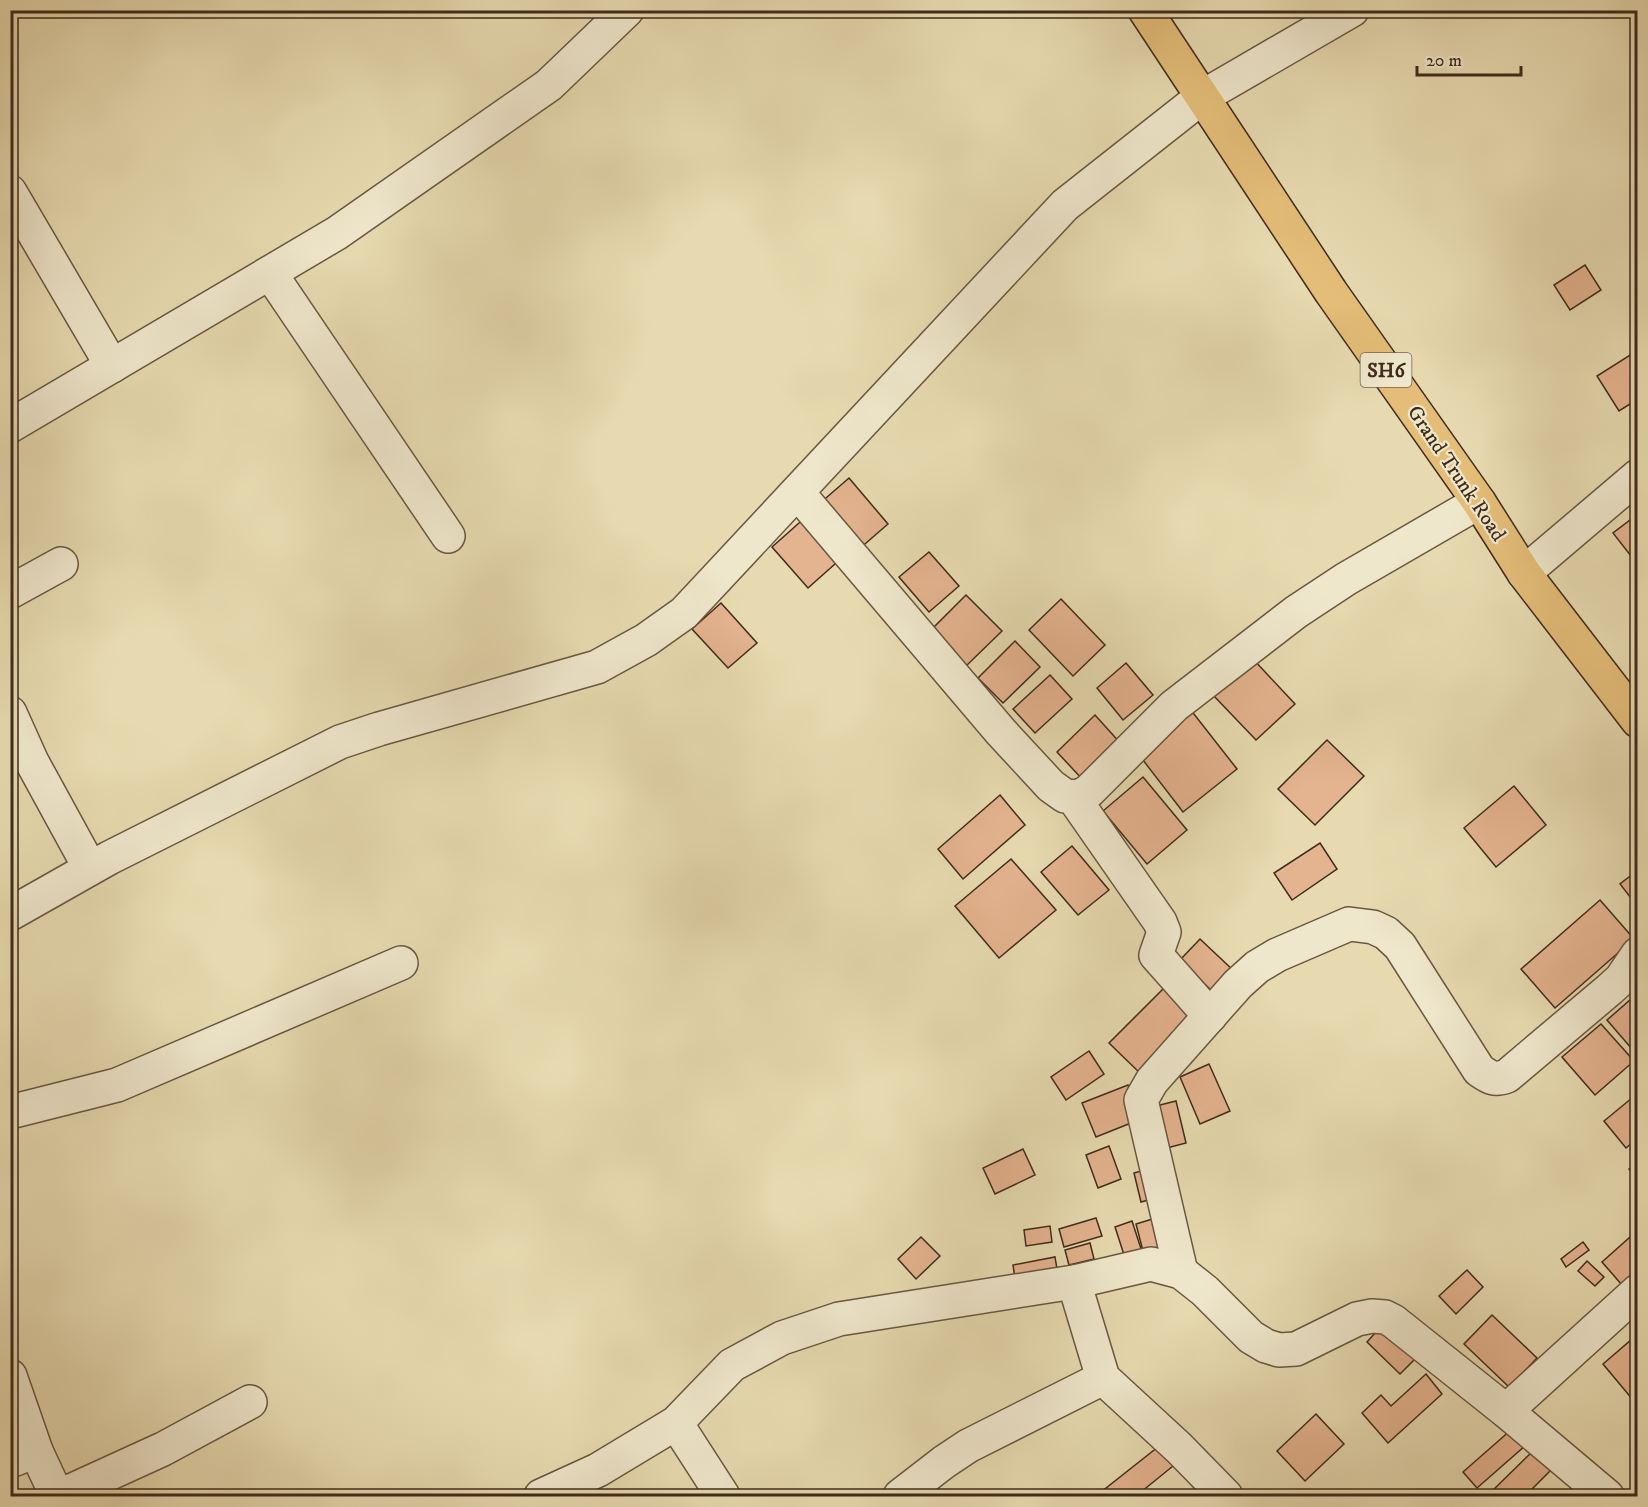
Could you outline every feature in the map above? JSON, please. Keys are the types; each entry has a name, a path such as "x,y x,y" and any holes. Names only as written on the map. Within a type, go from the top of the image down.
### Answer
{"main road":[{"name":"Grand Trunk Road","path":"1145,10 1331,292 1479,502 1524,573 1638,721"}],"street":[{"path":"10,914 90,868 340,742 597,667 646,640 684,613 1065,205 1202,98 1352,10"},
{"path":"10,426 337,233 549,85 624,12"},
{"path":"10,192 112,366"},
{"path":"270,273 448,536"},
{"path":"1524,573 1638,476"},
{"path":"798,493 1001,732 1051,786 1065,796 1078,797 1089,791 1174,706 1296,612 1346,579 1479,502"},
{"path":"10,592 61,564"},
{"path":"10,713 32,762 90,868"},
{"path":"1073,796 1160,922 1164,932 1156,955 1209,1017"},
{"path":"1181,1272 1141,1100 1152,1081 1238,984 1257,967 1277,955 1349,924 1373,927 1386,933 1400,946 1479,1070 1487,1076 1498,1079 1507,1076 1610,989 1621,979 1638,954"},
{"path":"10,1112 117,1085 401,963"},
{"path":"542,1497 598,1470 676,1423 732,1365 782,1338 839,1319 1074,1282 1151,1264 1181,1272 1205,1291 1251,1337 1266,1346 1279,1350 1296,1348 1357,1319 1372,1316 1385,1317 1393,1321 1506,1411 1607,1497"},
{"path":"1074,1282 1103,1378 1179,1448 1226,1497"},
{"path":"1506,1411 1638,1292"},
{"path":"10,1376 23,1456 59,1497 163,1449 250,1402"},
{"path":"900,1497 968,1446 1103,1378"},
{"path":"676,1423 723,1497"}],"building":[{"path":"1585,265 1601,290 1570,310 1554,285"},
{"path":"1638,350 1638,399 1619,411 1597,376"},
{"path":"849,478 888,524 858,550 819,504"},
{"path":"1638,514 1638,565 1613,533"},
{"path":"808,515 844,556 808,588 772,547"},
{"path":"929,552 959,586 929,612 899,577"},
{"path":"966,595 1002,631 965,667 930,631"},
{"path":"1061,599 1105,645 1073,676 1029,630"},
{"path":"721,603 757,643 728,668 692,629"},
{"path":"1015,641 1040,667 1003,703 978,678"},
{"path":"1252,658 1295,704 1256,740 1213,695"},
{"path":"1126,663 1153,695 1123,720 1097,688"},
{"path":"1050,675 1072,699 1035,733 1013,709"},
{"path":"1190,709 1237,769 1183,812 1136,751"},
{"path":"1095,715 1122,745 1084,781 1057,752"},
{"path":"1327,740 1364,776 1315,825 1278,789"},
{"path":"1143,777 1187,830 1147,864 1103,811"},
{"path":"1514,786 1546,825 1496,867 1464,828"},
{"path":"1000,795 1025,825 963,879 938,849"},
{"path":"1320,843 1337,869 1292,900 1274,873"},
{"path":"1072,846 1109,890 1078,915 1041,872"},
{"path":"1011,859 1056,910 999,958 955,906"},
{"path":"1638,870 1638,907 1620,884"},
{"path":"1600,900 1634,939 1555,1008 1521,969"},
{"path":"1200,939 1235,972 1215,994 1180,960"},
{"path":"1170,982 1203,1016 1143,1076 1109,1043"},
{"path":"1638,993 1638,1056 1607,1020"},
{"path":"1601,1024 1634,1061 1595,1095 1562,1057"},
{"path":"1089,1051 1104,1074 1066,1100 1051,1077"},
{"path":"1209,1064 1230,1111 1200,1124 1180,1077"},
{"path":"1128,1085 1141,1119 1096,1137 1082,1103"},
{"path":"1638,1093 1638,1138 1626,1148 1604,1121"},
{"path":"1176,1101 1186,1143 1159,1150 1148,1108"},
{"path":"1109,1146 1121,1179 1098,1188 1086,1155"},
{"path":"1023,1149 1035,1175 995,1194 983,1168"},
{"path":"1638,1162 1638,1179 1629,1169"},
{"path":"1152,1168 1159,1197 1141,1202 1134,1173"},
{"path":"1159,1217 1169,1252 1145,1259 1136,1224"},
{"path":"1096,1218 1102,1236 1064,1247 1059,1229"},
{"path":"1132,1221 1144,1258 1127,1264 1115,1227"},
{"path":"1050,1226 1052,1242 1026,1246 1024,1230"},
{"path":"1638,1230 1638,1271 1622,1285 1602,1262"},
{"path":"921,1237 940,1256 916,1279 898,1259"},
{"path":"1583,1242 1589,1250 1566,1267 1561,1259"},
{"path":"1090,1243 1094,1259 1069,1265 1065,1250"},
{"path":"1055,1257 1057,1269 1015,1278 1013,1265"},
{"path":"1587,1261 1604,1277 1595,1286 1578,1271"},
{"path":"1467,1270 1483,1287 1456,1314 1439,1296"},
{"path":"1492,1315 1537,1358 1509,1387 1464,1344"},
{"path":"1385,1322 1420,1354 1400,1374 1367,1342"},
{"path":"1638,1334 1638,1406 1603,1364"},
{"path":"1426,1374 1442,1394 1388,1443 1362,1413 1381,1395 1391,1406"},
{"path":"1316,1414 1344,1444 1305,1481 1277,1451"},
{"path":"1512,1429 1526,1445 1477,1488 1463,1472"},
{"path":"1163,1443 1178,1462 1136,1496 1096,1496"},
{"path":"1536,1448 1554,1467 1525,1496 1487,1496"}]}
